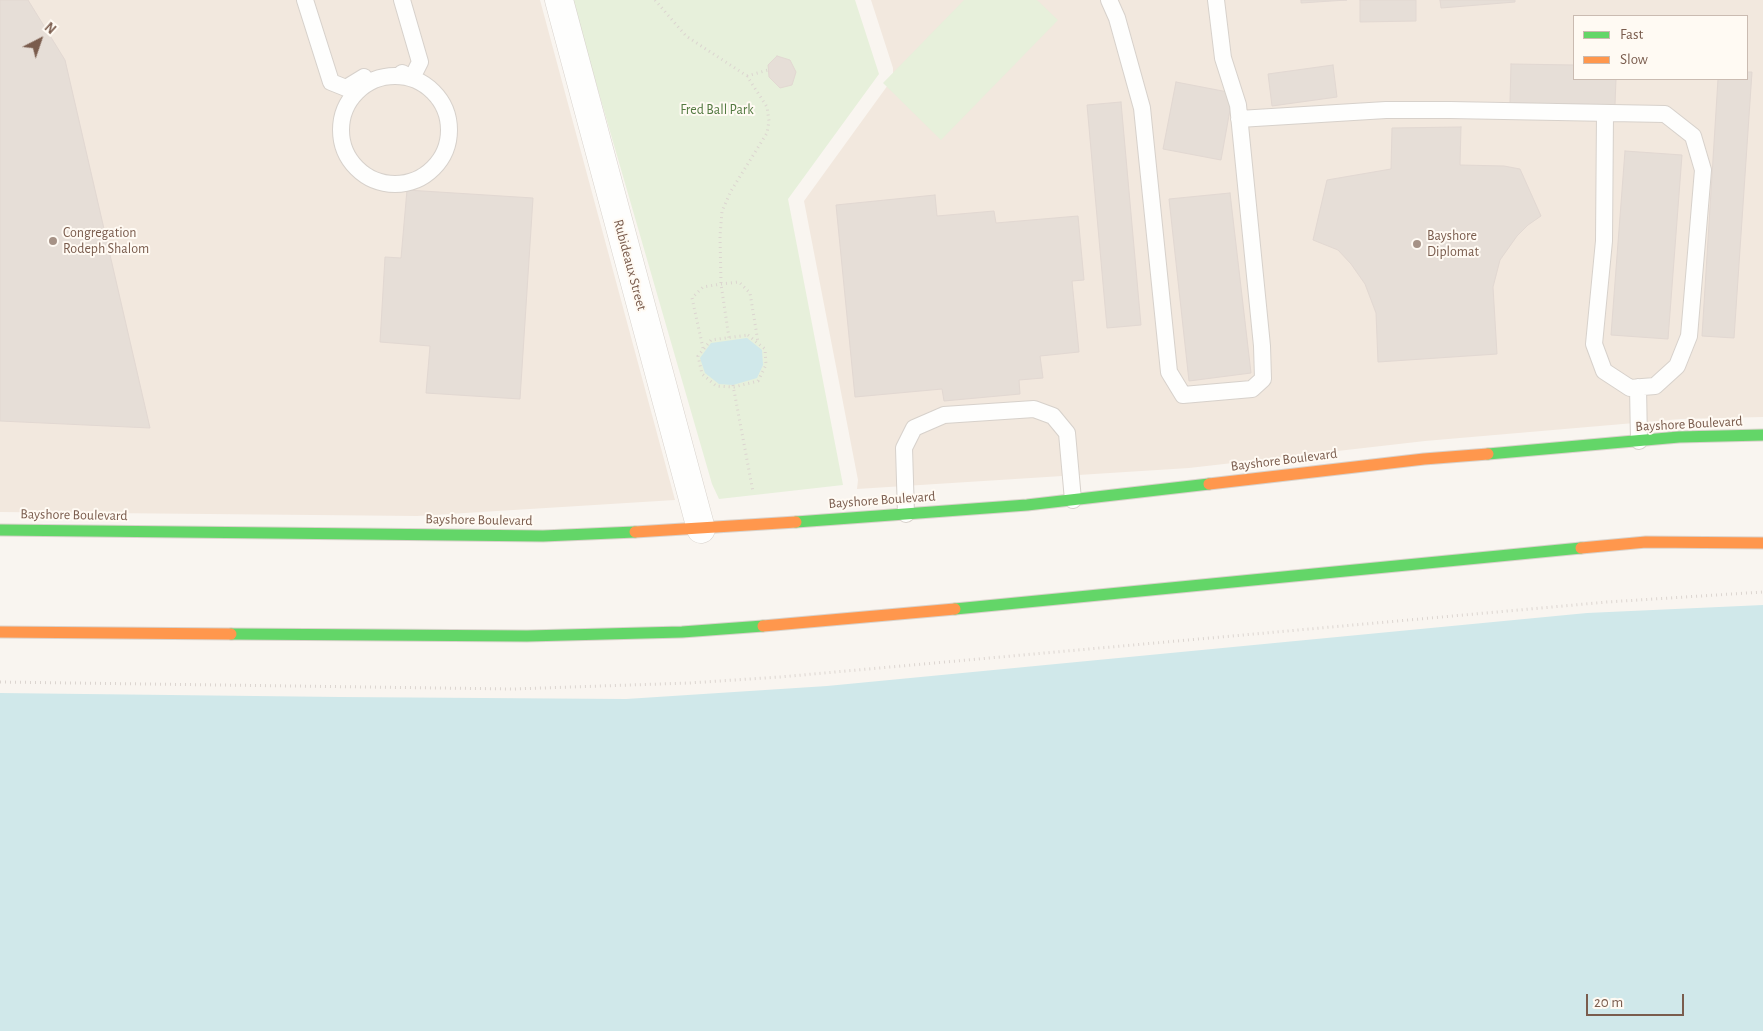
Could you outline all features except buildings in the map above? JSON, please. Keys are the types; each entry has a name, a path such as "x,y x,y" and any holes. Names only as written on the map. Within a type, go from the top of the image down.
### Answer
{"main road":[{"name":"Bayshore Boulevard","path":"0,530 543,536 701,529 1027,505 1424,459 1679,437 1763,435"},
{"path":"0,632 400,636 527,636 682,632 809,623 1646,542 1763,543"}],"street":[{"name":"Rubideaux Street","path":"559,0 701,529"}],"lane":[{"path":"305,0 331,82 346,88 365,75 394,71 412,78 427,87 440,100 447,117 449,134 444,152 435,166 421,177 404,184 386,183 369,178 356,167 345,153 340,136 342,118 348,102 360,88 376,79 394,76 412,78"},
{"path":"402,0 420,62 412,78"},
{"path":"1109,0 1117,18 1142,108 1168,372 1183,395 1252,389 1264,379 1238,105 1223,58 1216,0"},
{"path":"1239,119 1386,110 1665,114 1693,136 1703,170 1689,336 1677,366 1655,386 1630,388 1604,371 1594,344 1604,241 1606,114"},
{"path":"1638,387 1639,441"},
{"path":"906,514 904,448 914,428 944,415 1034,409 1053,416 1067,433 1073,500"}],"path":[{"path":"655,0 686,36 746,76 767,107 768,121 766,133 730,191 722,211 720,236 721,284 729,338"},
{"path":"746,76 768,70"},
{"path":"704,348 692,298 703,287 739,282 750,293 758,342"},
{"path":"748,335 758,342 764,349 766,366 758,381 734,386 716,386 702,374 698,356 711,340 748,335"},
{"path":"734,386 754,492"},
{"path":"0,682 514,689 689,683 780,677 1607,602 1763,592"}],"shaded area":[{"path":"0,0 540,0 675,500 417,516 0,512"},
{"path":"871,0 1763,0 1763,417 1681,419 1425,441 1189,468 857,489 858,480 804,201 893,78 893,68"}],"green space":[{"name":"Fred Ball Park","path":"572,0 855,0 879,74 788,199 843,485 719,499 712,484"},
{"path":"964,0 1037,0 1058,20 941,140 883,83"}],"water":[{"path":"747,338 762,350 763,365 757,378 733,385 719,384 705,373 700,358 711,343"},
{"path":"1763,605 1763,1031 0,1031 0,693 626,699 827,686 1587,613"}],"traffic: fast":[{"path":"1488,454 1679,437 1763,435"},
{"path":"796,522 1027,505 1209,484"},
{"path":"0,530 543,536 635,532"},
{"path":"955,609 1581,548"},
{"path":"231,634 527,636 682,632 763,626"}],"traffic: slow":[{"path":"1209,484 1424,459 1488,454"},
{"path":"635,532 796,522"},
{"path":"1581,548 1646,542 1763,543"},
{"path":"763,626 955,609"},
{"path":"0,632 231,634"}],"place":[{"name":"Congregation Rodeph Shalom","path":"53,241"},
{"name":"Bayshore Diplomat","path":"1417,244"}]}
